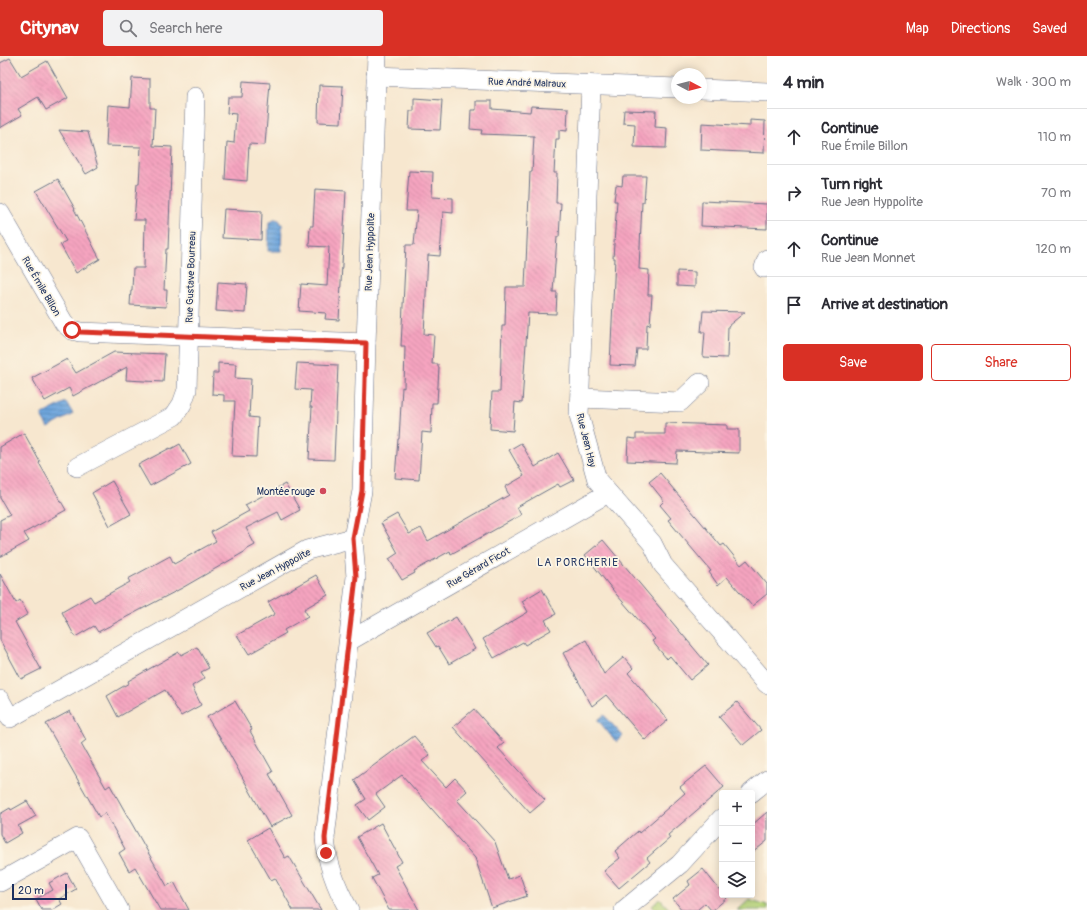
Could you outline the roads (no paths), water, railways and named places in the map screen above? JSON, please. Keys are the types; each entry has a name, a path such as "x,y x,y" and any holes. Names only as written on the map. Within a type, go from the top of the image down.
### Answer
{"street":[{"name":"Rue Jean Hyppolite","path":"0,700 10,718 307,550 353,538 362,491 377,56"},
{"name":"Rue André Malraux","path":"376,76 671,88"},
{"name":"Rue Jean Hay","path":"591,85 579,415 597,480 652,543 663,565 767,684"},
{"path":"707,89 767,92"},
{"name":"Rue Gustave Bourreau","path":"77,467 174,416 182,404 187,390 195,97"},
{"name":"Rue Émile Billon","path":"0,213 64,323 72,330 80,332 366,343"},
{"path":"580,398 680,402 700,383"},
{"name":"Rue Gérard Ficot","path":"349,641 608,493"},
{"path":"349,910 331,870 326,853 325,838 356,577 353,538"},
{"path":"755,790 767,780"},
{"path":"624,910 680,864 719,821"},
{"path":"0,882 78,838 119,910"}],"water":[{"path":"274,219 277,219 282,224 281,251 268,251 269,223"},
{"path":"66,402 73,414 48,428 42,418 43,414"},
{"path":"604,715 623,736 616,742 598,720"}],"place":[{"name":"Montée rouge","path":"323,491"}],"district":[{"name":"LA PORCHERIE","path":"578,562"}]}
